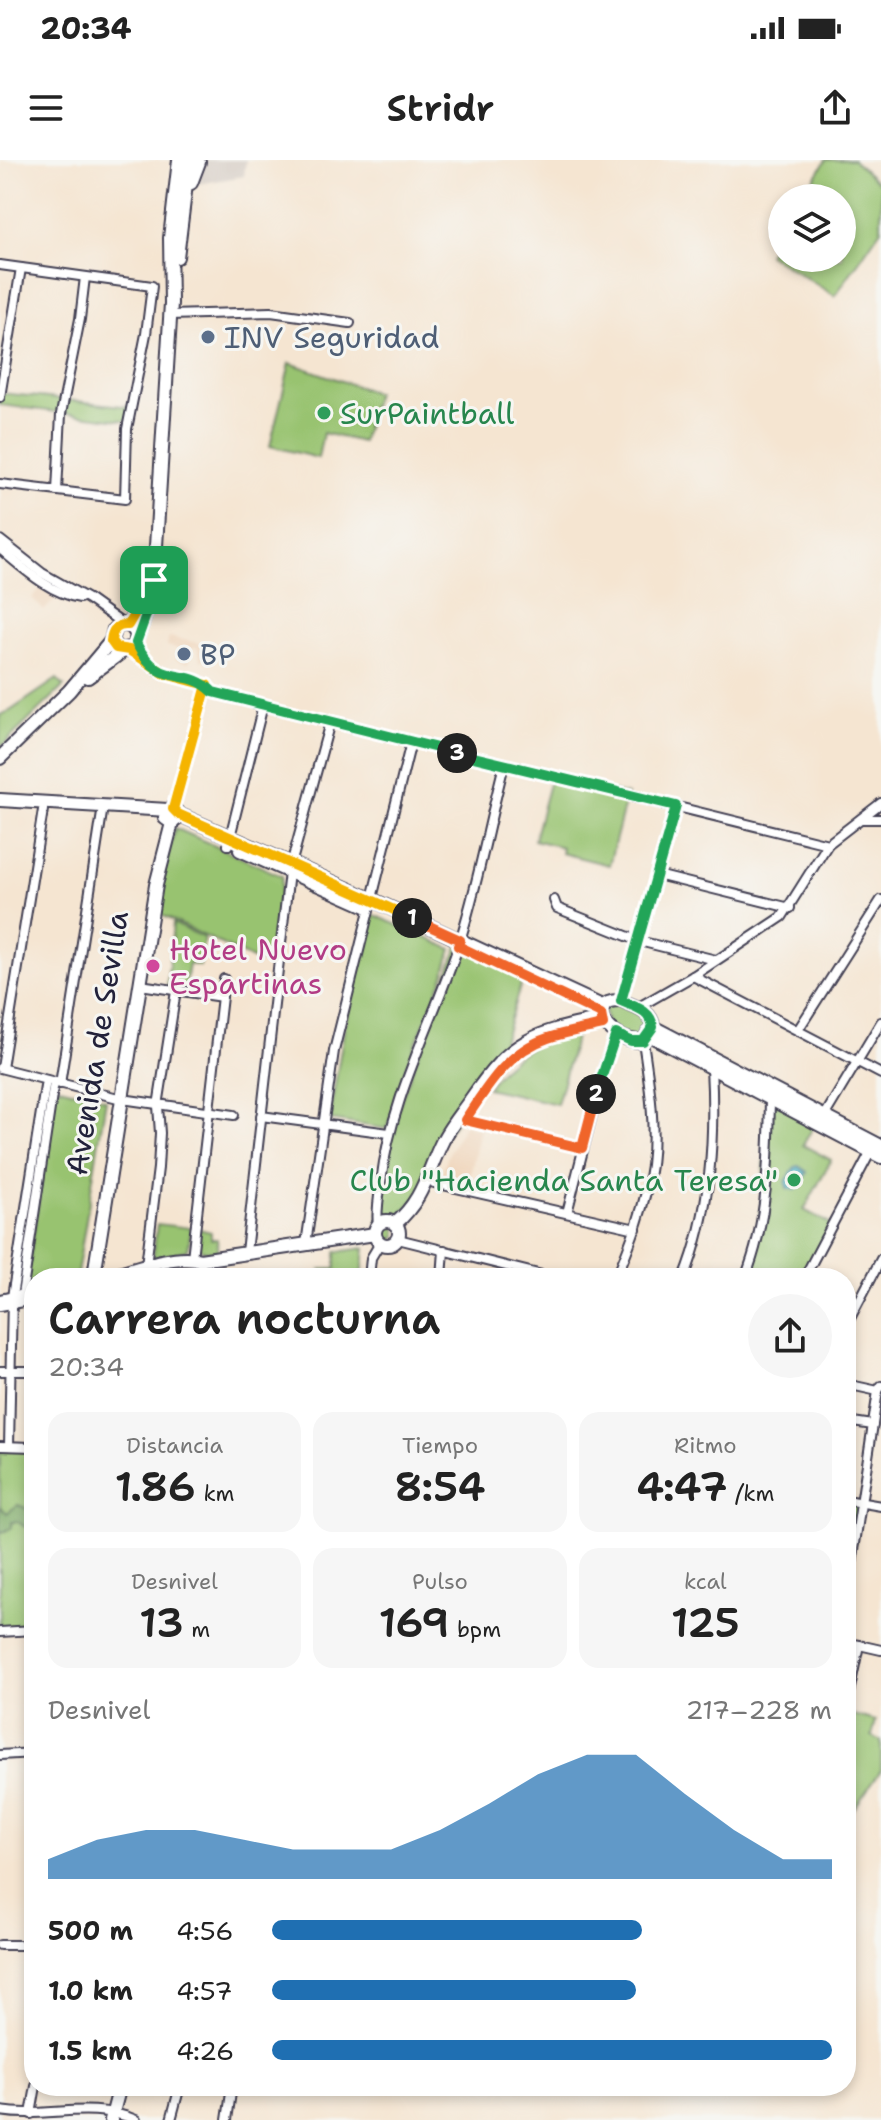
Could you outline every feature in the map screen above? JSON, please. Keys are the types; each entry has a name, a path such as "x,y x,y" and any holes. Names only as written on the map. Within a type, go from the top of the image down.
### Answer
{"street":[{"path":"0,758 129,638 153,595 170,309 170,238 176,185 188,160"},
{"path":"170,309 188,191 188,160"},
{"path":"0,265 152,286 127,429 125,499 0,484"},
{"path":"0,397 21,268"},
{"path":"57,491 61,414 85,277"},
{"path":"170,309 271,312 350,323"},
{"path":"0,324 12,326"},
{"path":"0,540 42,573 88,599 129,638"},
{"path":"0,549 53,588 69,596 88,599"},
{"path":"102,611 116,648 129,638"},
{"path":"69,691 118,626 146,662 165,674 207,685 213,692 828,844"},
{"path":"171,817 207,685"},
{"path":"229,841 263,705"},
{"path":"246,1252 291,868 330,722"},
{"path":"306,1244 334,1051 411,742"},
{"path":"370,1268 389,1133 410,1066 459,943 504,765"},
{"path":"1,801 43,810 171,817"},
{"path":"1,801 171,817 527,975 603,1016 616,1034 631,1041 648,1035 825,1115 878,1151"},
{"path":"637,1008 693,976 782,917 828,844 881,803"},
{"path":"621,1001 676,806"},
{"path":"43,810 1,1068 118,1098 234,1115"},
{"path":"24,1447 4,1446 15,1299 102,813"},
{"name":"Avenida de Sevilla","path":"118,1098 171,817"},
{"name":"Avenida de Sevilla","path":"94,1268 149,883 171,817"},
{"path":"861,818 881,819"},
{"path":"657,875 790,908"},
{"path":"554,900 557,908 639,941 716,960"},
{"path":"798,1030 881,900"},
{"path":"693,976 881,1074"},
{"path":"200,1268 196,1259 208,1112 224,979"},
{"path":"140,985 222,997"},
{"path":"138,1268 159,1145 158,1106 176,991"},
{"path":"398,1231 415,1216 434,1183 451,1140 492,1080 522,1050 603,1016 610,1002 621,1001 649,1015 652,1100 651,1165 636,1229 620,1268"},
{"path":"377,1234 390,1246 421,1195 444,1138 501,1060 516,1045 544,1031 603,1016"},
{"path":"825,1115 881,1022"},
{"path":"567,1213 582,1148 616,1034"},
{"path":"648,1035 878,1151"},
{"path":"687,1268 699,1235 708,1188 713,1126 711,1067"},
{"path":"748,1268 765,1199 770,1097"},
{"path":"261,1116 389,1133"},
{"path":"465,1120 582,1148"},
{"path":"810,1268 878,1151"},
{"path":"434,1183 636,1229"},
{"path":"152,1268 377,1234 386,1221 398,1231 444,1250 515,1268"},
{"path":"443,1268 444,1250"},
{"path":"856,1307 881,1259"},
{"path":"0,1306 24,1296"},
{"path":"0,1299 24,1299"},
{"path":"0,1371 24,1371"},
{"path":"856,1386 879,1389 856,1536"},
{"path":"856,1422 873,1425"},
{"path":"856,1501 881,1506"},
{"path":"0,1632 24,1631"},
{"path":"856,1644 881,1650"},
{"path":"856,1659 859,1645"},
{"path":"0,1755 24,1754"},
{"path":"0,1956 1,1945 24,1945"},
{"path":"26,2116 33,2096"},
{"path":"109,2116 112,2096"},
{"path":"109,2116 116,2096"},
{"path":"171,2120 177,2096"},
{"path":"227,2120 231,2096"},
{"path":"0,2111 26,2116 63,2110 136,2120"}],"shaded area":[{"path":"197,160 246,160 244,176 193,185"},
{"path":"41,588 57,597 44,611 32,598"},
{"name":"BP","path":"169,637 207,645 204,660 201,660 197,648 193,647 189,663 176,660 179,649 167,646"},
{"path":"464,1125 480,1129 468,1186 439,1179"}],"green space":[{"path":"826,160 853,160 881,185 881,229 856,265 856,184 811,184"},
{"path":"797,272 851,272 835,296"},
{"name":"SurPaintball","path":"290,363 376,393 362,442 323,433 318,458 270,446"},
{"path":"1,393 131,407 128,421 0,405"},
{"path":"57,679 64,686 0,748 0,715"},
{"path":"551,776 627,795 609,865 561,853 562,847 534,840"},
{"path":"175,828 282,876 273,964 252,959 157,913 160,885"},
{"path":"372,914 452,949 406,1067 387,1129 329,1120 345,1025"},
{"path":"173,923 204,938 200,966 189,964 185,988 167,985"},
{"path":"458,946 523,977 500,1051 501,1060 444,1138 421,1195 391,1222 378,1225 389,1133"},
{"path":"610,1002 652,1020 643,1041 608,1030 604,1007"},
{"path":"577,1031 557,1104 487,1088 505,1066 526,1050"},
{"path":"56,1086 106,1099 78,1268 28,1268"},
{"name":"Club \"Hacienda Santa Teresa\"","path":"770,1097 816,1122 803,1145 831,1160 804,1210 832,1225 809,1268 748,1268 758,1238"},
{"path":"387,1223 394,1226 397,1233 394,1240 387,1243 380,1240 377,1233 380,1226"},
{"path":"157,1224 191,1228 188,1250 153,1258"},
{"path":"199,1229 211,1232 211,1239 217,1239 218,1251 204,1251 198,1247"},
{"path":"365,1248 363,1268 336,1268 336,1252"},
{"path":"0,1446 24,1447 24,1631 0,1632"},
{"path":"856,1501 861,1502 856,1537"},
{"path":"18,1505 24,1507 24,1526 17,1521 12,1522 12,1528 0,1533 0,1506 7,1513"},
{"path":"856,1716 876,1721 872,1736 881,1741 881,1770 856,1806"}],"water":[{"path":"799,1166 807,1172 800,1187 795,1190 787,1188 786,1182 795,1167"}],"place":[{"name":"INV Seguridad","path":"208,337"},
{"name":"SurPaintball","path":"324,413"},
{"name":"BP","path":"184,654"},
{"name":"Hotel Nuevo Espartinas","path":"153,966"},
{"name":"Club \"Hacienda Santa Teresa\"","path":"794,1180"}],"route":[{"path":"154,580 128,625 114,629 111,641 116,648 129,650 154,669 165,674 207,685 173,809 178,814 460,940 458,946 601,1014 603,1025 547,1038 522,1050 492,1080 465,1120 582,1148 616,1034 631,1041 643,1041 653,1027 649,1015 621,1001 676,806 263,705 213,692 207,685 201,682 165,674 146,662 136,643 153,595 154,580"}]}
